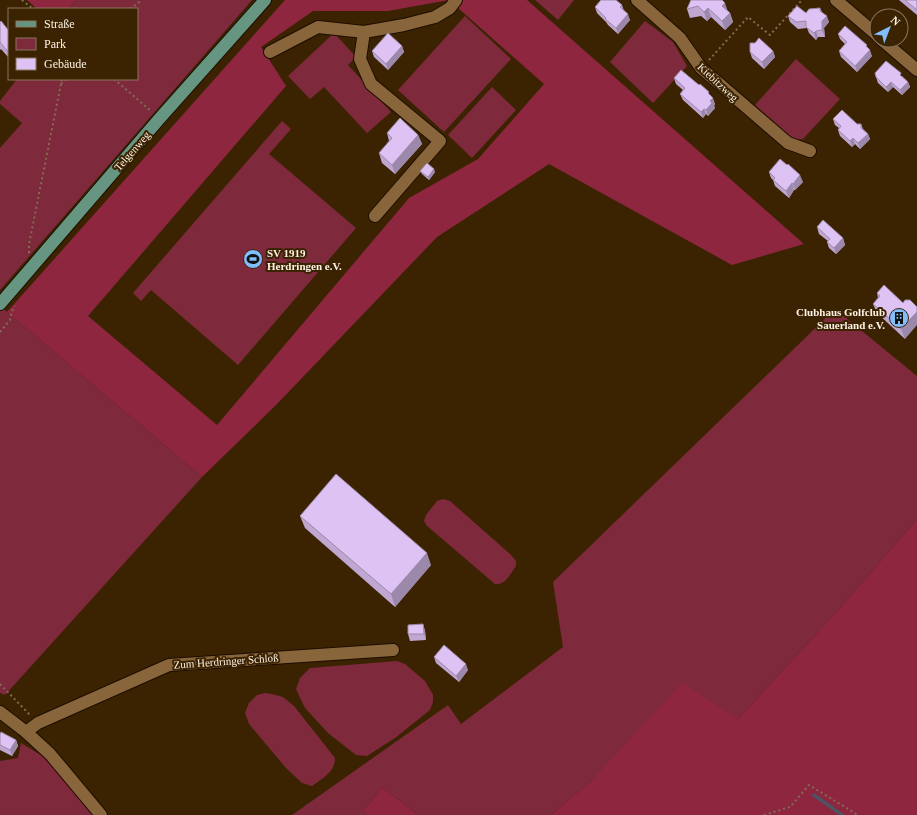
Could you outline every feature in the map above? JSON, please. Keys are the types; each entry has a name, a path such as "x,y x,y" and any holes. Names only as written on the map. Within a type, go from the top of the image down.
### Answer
{"main road":[{"name":"Telgenweg","path":"0,304 160,118 265,0"}],"street":[{"path":"270,52 318,27 364,32 404,25 435,17 450,8 456,0"},
{"name":"Kiebitzweg","path":"637,0 680,38 701,68 788,143 810,151"},
{"path":"836,0 869,28"},
{"path":"364,32 360,59 371,84 440,141 375,216"},
{"path":"891,48 917,70"},
{"name":"Zum Herdringer Schloß","path":"26,732 38,723 169,665 393,650"},
{"path":"0,712 26,732 50,754 101,815"}],"path":[{"path":"22,0 31,8"},
{"path":"131,8 142,0"},
{"path":"701,68 748,17 770,36 802,0"},
{"path":"27,273 29,244 62,80"},
{"path":"60,85 66,80"},
{"path":"115,80 160,118"},
{"path":"0,332 10,320 15,306"},
{"path":"0,684 38,723"},
{"path":"764,815 790,807 809,785 858,815"}],"green space":[{"path":"76,0 252,0 0,290 0,148 22,123 0,104 0,101 16,80 138,80 138,8 70,8"},
{"path":"535,0 574,0 558,20"},
{"path":"465,16 511,59 444,132 398,90"},
{"path":"645,21 673,42 687,66 653,103 610,62"},
{"path":"334,33 356,57 348,65 391,112 367,133 324,87 310,99 288,76"},
{"path":"796,59 840,99 803,139 791,140 755,105"},
{"path":"492,87 516,110 472,158 448,135"},
{"name":"SV 1919 Herdringen e.V.","path":"282,121 291,129 269,154 356,228 238,365 151,290 141,301 133,293"},
{"path":"0,306 202,477 5,695 0,693"},
{"path":"835,309 917,376 917,519 839,609 738,719 592,780 551,815 419,815 382,787 363,811 367,815 292,815 448,705 461,724 563,647 553,582"},
{"path":"443,499 450,501 516,561 516,566 505,581 495,584 427,526 424,521 426,515 437,501"},
{"path":"397,661 405,664 425,681 433,695 433,702 430,710 395,738 367,756 356,755 328,733 305,708 296,689 300,678 310,668"},
{"path":"265,693 283,697 294,706 335,758 333,768 324,778 312,786 302,783 286,768 249,724 245,713 249,703 257,695"},
{"path":"21,743 44,757 94,815 0,815 0,761 18,758"}],"shaded area":[{"path":"27,0 76,0 70,8 36,8"},
{"path":"285,0 449,0 527,0 804,244 732,265 549,164 437,237 276,405 202,477 7,312","holes":["449,0 544,84 478,159 409,198 217,425 88,316 286,86 261,47 313,11 388,11"]},
{"path":"917,519 917,815 551,815 592,780 682,683 738,719 839,609"},
{"path":"382,787 419,815 367,815 363,811"}],"building":[{"path":"601,0 616,0 622,5 620,7 628,14 616,28 605,19 606,18 595,7"},
{"path":"691,0 722,0 725,3 722,6 730,13 722,21 708,8 704,12 698,6 687,9"},
{"path":"905,0 917,0 917,10"},
{"path":"797,6 806,13 809,9 820,8 820,11 827,16 822,21 822,30 814,33 806,27 806,21 796,22 788,16"},
{"path":"1,21 8,30 8,52 0,42"},
{"path":"845,26 867,45 866,46 870,50 855,66 839,51 847,42 838,34"},
{"path":"388,33 402,46 386,64 372,51"},
{"path":"759,38 773,51 762,62 750,52 750,43 755,43"},
{"path":"886,61 901,73 900,75 908,82 900,90 891,82 886,87 876,77 875,73"},
{"path":"681,70 699,85 700,84 713,98 710,101 712,103 706,110 704,109 701,112 680,94 685,88 674,78"},
{"path":"842,110 857,124 861,124 861,128 868,134 858,143 853,138 850,141 838,130 841,126 833,119"},
{"path":"400,118 418,135 392,165 379,153 392,138 387,133"},
{"path":"780,159 800,175 786,191 773,180 775,178 769,172"},
{"path":"427,163 434,169 428,177 420,171"},
{"path":"823,220 843,238 834,248 827,242 830,239 817,227"},
{"path":"884,285 903,303 905,300 910,300 917,307 917,312 901,329 873,304 880,296 877,293"},
{"path":"336,474 427,553 391,594 300,516"},
{"path":"423,624 424,634 408,634 408,625"},
{"path":"444,645 466,664 456,676 434,657"},
{"path":"1,732 16,740 10,750 0,745"}],"waterway":[{"path":"814,795 842,815"}],"place":[{"name":"SV 1919 Herdringen e.V.","path":"253,259"},
{"name":"Clubhaus Golfclub Sauerland e.V.","path":"899,318"}]}
